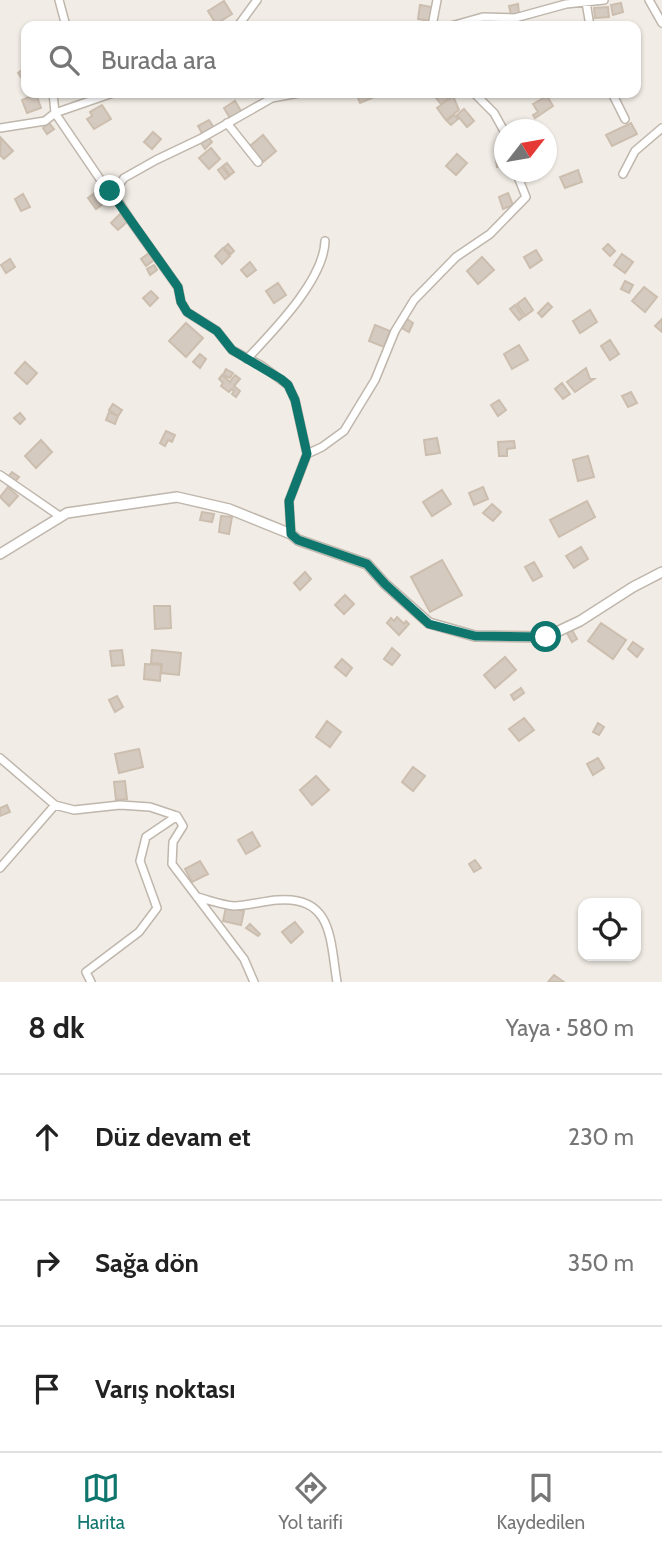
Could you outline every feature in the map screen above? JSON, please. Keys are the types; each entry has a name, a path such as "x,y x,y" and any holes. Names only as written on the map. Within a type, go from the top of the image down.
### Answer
{"street":[{"path":"59,0 65,21"},
{"path":"242,21 257,0"},
{"path":"433,21 437,0"},
{"path":"469,21 483,17 515,18 539,9 604,0"},
{"path":"649,0 662,23"},
{"path":"586,2 589,21"},
{"path":"54,98 55,113 178,287 181,302 187,312 217,331 232,350 262,366 288,385 295,400 307,454 289,501 291,534"},
{"path":"0,128 45,121 55,113 98,98"},
{"path":"113,193 124,178 270,98"},
{"path":"479,98 498,119"},
{"path":"614,98 625,119"},
{"path":"227,123 258,162"},
{"path":"623,174 635,151 662,128"},
{"path":"307,454 344,431 375,380 395,331 414,300 456,257 490,234 526,197 520,182"},
{"path":"247,359 299,299 325,255 325,240"},
{"path":"0,475 61,517"},
{"path":"0,554 67,513 177,496 229,509 291,534 298,540 367,564 429,624 475,636 546,637 580,621 662,572"},
{"path":"0,758 55,806 74,810 120,804 150,807 177,816 183,826 173,842 172,864 244,959 254,982"},
{"path":"0,867 55,806"},
{"path":"91,982 86,972 139,932 157,908 140,861 146,837 177,816"},
{"path":"196,897 236,906 255,901 286,899 311,904 330,934 337,982"}],"building":[{"path":"224,1 232,14 221,21 214,21 208,11"},
{"path":"621,3 623,12 613,15 611,5"},
{"path":"518,4 519,14 511,15 509,6"},
{"path":"420,5 432,7 430,21 418,19"},
{"path":"608,7 609,17 595,18 594,8"},
{"path":"37,98 41,108 27,113 22,100"},
{"path":"358,98 372,98 360,103"},
{"path":"436,98 449,98 441,104"},
{"path":"454,98 459,110 446,120 437,108"},
{"path":"548,98 553,106 535,118 533,115 538,112 533,104"},
{"path":"235,101 241,111 230,118 224,108"},
{"path":"102,105 111,119 94,129 87,119 92,116 90,112"},
{"path":"464,109 474,121 467,127 457,115"},
{"path":"454,115 458,119 451,125 447,121"},
{"path":"209,120 214,128 203,135 198,126"},
{"path":"49,123 54,129 47,134 43,128"},
{"path":"631,123 637,134 612,146 606,135"},
{"path":"153,132 161,139 152,149 144,142"},
{"path":"263,135 276,151 263,162 250,146"},
{"path":"208,137 212,142 205,149 201,143"},
{"path":"1,138 13,151 4,159 0,155"},
{"path":"211,148 220,159 209,169 199,158"},
{"path":"457,154 467,163 456,175 446,166"},
{"path":"227,163 234,172 230,175 223,166"},
{"path":"222,167 229,176 225,179 218,170"},
{"path":"578,170 582,182 565,188 560,177"},
{"path":"96,192 104,203 96,209 88,198"},
{"path":"508,193 513,205 503,209 499,197"},
{"path":"23,194 30,207 21,211 15,199"},
{"path":"120,214 127,222 118,230 111,223"},
{"path":"228,244 234,251 231,254 224,248"},
{"path":"608,244 615,251 610,256 603,249"},
{"path":"223,248 230,256 222,264 215,256"},
{"path":"536,250 542,260 530,268 524,257"},
{"path":"149,253 154,260 146,266 141,259"},
{"path":"622,254 633,262 625,273 614,265"},
{"path":"482,257 494,270 478,284 467,271"},
{"path":"10,259 15,267 6,273 1,265"},
{"path":"250,262 256,270 247,277 241,270"},
{"path":"154,265 157,270 150,275 147,269"},
{"path":"625,281 633,285 629,293 621,289"},
{"path":"278,283 286,295 274,303 266,291"},
{"path":"644,287 657,297 645,312 632,301"},
{"path":"151,291 158,298 150,306 143,298"},
{"path":"525,298 533,310 525,316 517,304"},
{"path":"548,303 552,307 542,317 538,313"},
{"path":"515,305 523,317 519,320 510,309"},
{"path":"590,310 597,322 580,333 573,321"},
{"path":"407,319 413,323 409,332 402,328"},
{"path":"662,319 662,332 655,326"},
{"path":"186,323 203,338 186,357 169,341"},
{"path":"375,325 390,331 384,347 369,341"},
{"path":"610,340 619,354 610,360 601,346"},
{"path":"519,345 528,360 512,369 504,354"},
{"path":"200,354 206,359 200,368 193,362"},
{"path":"25,362 37,373 27,384 15,373"},
{"path":"586,368 590,379 594,379 575,392 567,382"},
{"path":"226,369 233,373 230,378 223,375"},
{"path":"222,375 230,382 235,375 240,379 234,386 240,391 236,397 232,394 232,389 229,392 221,386 223,383 219,379"},
{"path":"562,383 570,394 563,399 555,389"},
{"path":"631,392 637,403 628,407 622,396"},
{"path":"499,400 506,410 498,416 491,405"},
{"path":"113,404 122,410 118,416 109,410"},
{"path":"109,412 118,416 115,424 106,420"},
{"path":"20,413 25,419 20,424 14,418"},
{"path":"166,431 175,435 172,442 168,440 165,446 160,443"},
{"path":"437,438 440,453 426,455 424,440"},
{"path":"41,440 52,452 36,468 25,456"},
{"path":"514,441 515,448 507,449 507,456 499,456 498,442"},
{"path":"588,456 594,477 578,481 573,460"},
{"path":"12,472 19,477 14,483 7,478"},
{"path":"8,487 18,496 9,506 0,497"},
{"path":"483,487 488,499 474,505 469,493"},
{"path":"442,490 451,504 432,516 423,502"},
{"path":"587,501 595,517 559,537 550,520"},
{"path":"492,504 501,512 493,521 483,513"},
{"path":"202,512 214,514 212,522 200,520"},
{"path":"221,516 232,517 229,534 219,532"},
{"path":"581,547 588,559 574,568 566,556"},
{"path":"442,560 462,595 430,612 411,577"},
{"path":"534,562 542,576 533,581 525,567"},
{"path":"305,572 311,579 300,590 294,583"},
{"path":"345,595 354,604 344,614 335,605"},
{"path":"154,606 170,606 171,628 155,629"},
{"path":"397,617 404,624 406,621 409,624 399,635 387,623 391,618 394,621"},
{"path":"601,623 626,640 613,659 588,641"},
{"path":"572,630 577,639 572,642 567,633"},
{"path":"633,642 643,649 637,657 628,649"},
{"path":"392,648 400,655 392,665 384,659"},
{"path":"122,650 124,665 112,666 110,651"},
{"path":"152,650 181,653 179,675 161,673 162,664 151,663"},
{"path":"505,657 516,670 495,688 484,675"},
{"path":"342,659 352,668 346,676 335,667"},
{"path":"145,664 161,665 160,681 144,679"},
{"path":"521,688 524,693 514,700 511,695"},
{"path":"117,696 123,707 115,712 109,700"},
{"path":"524,718 534,730 519,741 509,729"},
{"path":"327,721 341,732 330,747 316,737"},
{"path":"598,723 604,727 599,735 593,732"},
{"path":"139,749 143,767 119,773 115,754"},
{"path":"598,758 604,768 593,775 587,764"},
{"path":"413,767 425,776 413,791 402,782"},
{"path":"316,776 329,790 312,805 300,790"},
{"path":"125,781 127,799 116,800 114,782"},
{"path":"7,805 10,812 0,816 0,808"},
{"path":"252,832 260,846 246,854 238,840"},
{"path":"475,860 481,868 474,872 469,864"},
{"path":"200,861 208,874 192,882 185,869"},
{"path":"226,907 244,911 241,925 223,921"},
{"path":"295,922 303,932 291,943 282,932"},
{"path":"250,924 260,934 258,936 246,928"},
{"path":"554,975 564,982 548,982"}],"route":[{"path":"110,191 178,287 181,302 187,312 217,331 232,350 262,366 288,385 295,400 307,454 289,501 291,534 298,540 367,564 429,624 475,636 546,637"}]}
